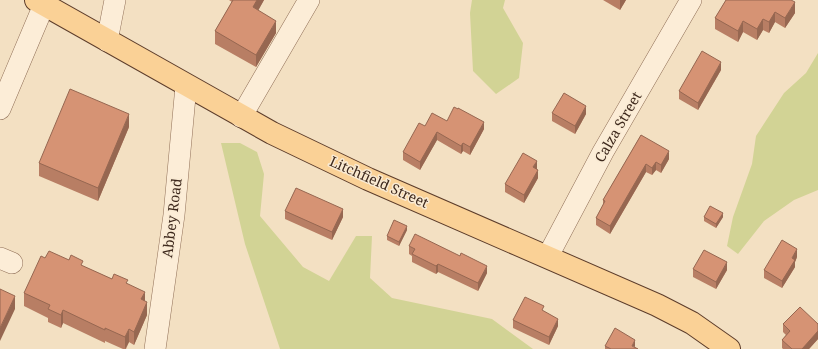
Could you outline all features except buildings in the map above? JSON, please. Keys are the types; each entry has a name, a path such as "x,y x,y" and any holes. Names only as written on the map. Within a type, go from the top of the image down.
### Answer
{"main road":[{"name":"Litchfield Street","path":"42,2 107,41 241,117 368,179 548,256 657,305 692,323 729,349"}],"street":[{"path":"107,41 115,0"},
{"path":"241,117 309,0"},
{"name":"Calza Street","path":"548,256 604,152 691,0"},
{"path":"0,110 42,2"},
{"name":"Abbey Road","path":"155,349 174,215 186,86"}],"green space":[{"path":"472,0 505,0 503,8 523,43 519,78 496,94 473,71 470,13"},
{"path":"818,53 818,190 794,200 764,221 738,254 727,246 733,217 752,164 756,136 784,93 806,73"},
{"path":"221,143 240,143 257,152 264,174 260,216 303,267 329,281 356,236 372,236 370,278 392,298 492,319 533,349 280,349 245,244"}]}
